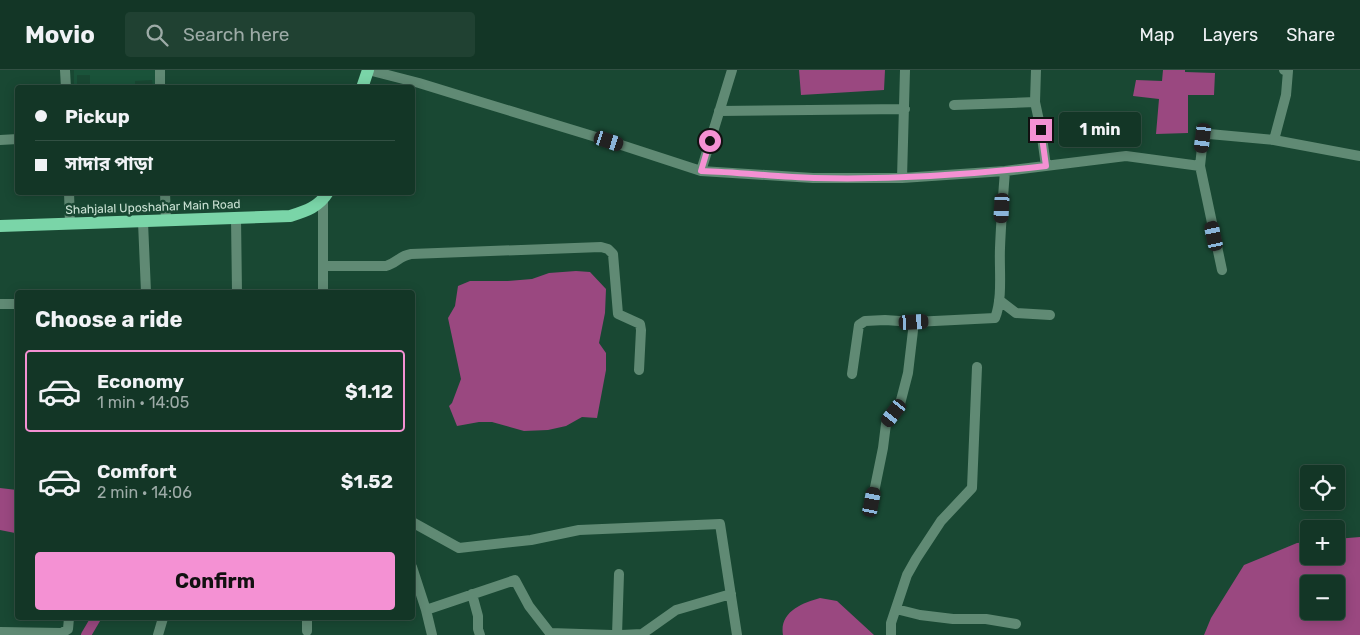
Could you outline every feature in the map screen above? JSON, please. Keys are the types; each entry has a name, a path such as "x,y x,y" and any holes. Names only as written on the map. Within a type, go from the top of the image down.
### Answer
{"main road":[{"path":"363,85 368,70"},
{"name":"Shahjalal Uposhahar Main Road","path":"0,226 290,216 302,212 325,197"}],"street":[{"path":"65,70 66,85"},
{"path":"160,70 160,85"},
{"path":"368,70 419,83 701,171 814,178 902,178 1005,171 1126,156 1200,166"},
{"path":"701,171 732,70"},
{"path":"902,178 905,70"},
{"path":"1036,70 1035,102 1046,166"},
{"path":"1274,140 1286,95 1288,71 1284,70"},
{"path":"954,105 1035,102"},
{"path":"719,111 905,109"},
{"path":"1222,270 1200,166 1203,138 1209,134 1274,140 1360,156"},
{"path":"0,140 15,140"},
{"path":"852,374 859,324 861,322 885,320 914,322 995,318 999,300 1000,246 1005,171"},
{"path":"68,195 70,224"},
{"path":"165,195 166,221"},
{"path":"323,290 325,197"},
{"path":"236,218 237,290"},
{"path":"143,222 146,290"},
{"path":"323,266 386,266 392,264 403,255 411,254 601,247 608,249 613,254 618,314 640,324 638,370"},
{"path":"999,300 1016,314 1050,314"},
{"path":"0,304 15,304"},
{"path":"872,502 886,424 900,404 908,373 914,322"},
{"path":"891,635 891,623 907,575 941,520 972,488 977,367"},
{"path":"415,524 459,548 531,540 579,530 720,524 737,635"},
{"path":"619,574 619,635 642,634 676,610 731,594"},
{"path":"415,579 432,635"},
{"path":"426,610 515,580 529,606 550,633 612,635"},
{"path":"472,594 478,616 480,635"},
{"path":"896,608 954,619 986,619 1016,624"},
{"path":"0,632 62,633 68,629 69,620"},
{"path":"158,635 162,620"},
{"path":"307,620 307,631"}],"shaded area":[{"path":"74,70 159,70 158,85 153,85 152,80 135,81 135,85 90,85 90,75 77,75 77,85 74,85"},
{"path":"799,70 885,70 884,90 801,95"},
{"path":"1163,70 1215,73 1214,95 1188,95 1188,133 1156,134 1159,99 1133,96 1136,80 1162,81"},
{"path":"590,272 606,289 605,313 599,343 606,353 606,370 597,418 582,417 566,426 548,430 524,431 492,422 457,426 449,406 452,403 461,379 448,318 455,306 458,286 470,281 532,279 549,273"},
{"path":"0,488 15,490 15,533 0,530"},
{"path":"1360,537 1360,635 1204,635 1211,618 1244,565 1300,543 1300,565 1345,565 1345,538"},
{"path":"820,598 837,601 874,635 783,635 785,620 793,610"}],"waterway":[{"path":"86,635 95,620"}],"route":[{"path":"710,141 701,171 814,178 902,178 1005,171 1046,166 1041,130"}]}
